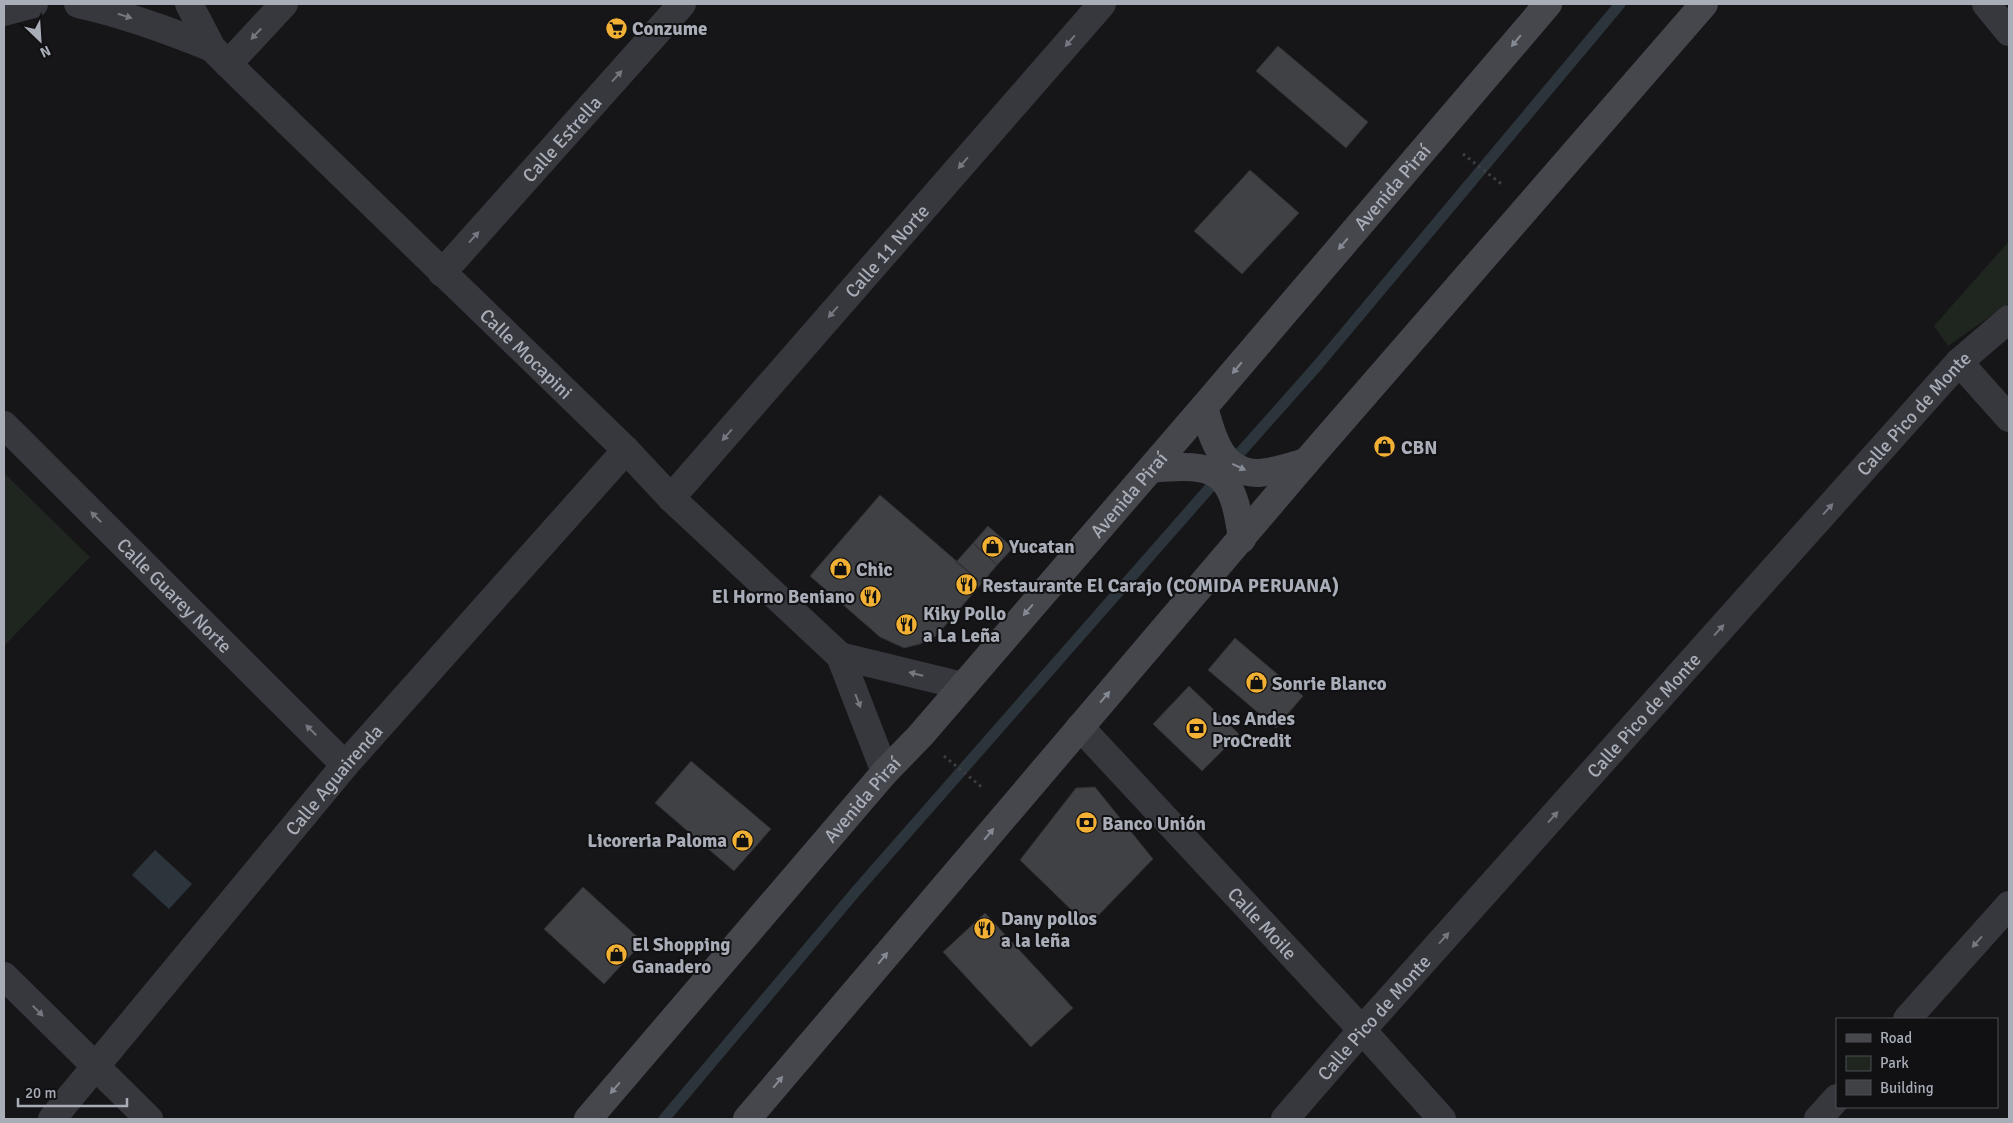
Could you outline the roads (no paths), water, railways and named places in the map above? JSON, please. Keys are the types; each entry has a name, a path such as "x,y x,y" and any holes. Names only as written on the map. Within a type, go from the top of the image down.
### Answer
{"main road":[{"name":"Avenida Piraí","path":"588,1119 886,772 920,736 1204,407 1548,4"},
{"path":"747,1119 1242,539 1293,465 1704,4"},
{"path":"1204,407 1212,436 1221,455 1238,468 1259,473 1293,465"},
{"path":"1151,468 1200,466 1218,475 1232,490 1238,509 1242,539"}],"street":[{"path":"4,12 34,4"},
{"name":"Calle Mocapini","path":"78,4 112,12 163,28 220,56"},
{"name":"Calle Mocapini","path":"189,4 220,56 626,450 671,498 840,656 886,772"},
{"path":"220,56 284,4"},
{"name":"Calle Estrella","path":"442,273 682,4"},
{"name":"Calle 11 Norte","path":"671,498 1102,4"},
{"path":"1986,4 2009,32"},
{"name":"Calle Pico de Monte","path":"1285,1119 1362,1030 1959,362 2009,319"},
{"path":"1959,362 2009,418"},
{"name":"Calle Guarey Norte","path":"4,425 345,765"},
{"name":"Calle Aguairenda","path":"52,1119 345,765 626,450"},
{"name":"Calle Mocapini","path":"840,656 963,686"},
{"name":"Calle Moile","path":"1080,727 1362,1030 1442,1119"},
{"path":"1908,1018 2009,905"},
{"path":"4,976 149,1119"},
{"path":"1818,1119 1836,1099"}],"waterway":[{"path":"1230,464 1317,366 1620,4"},
{"path":"664,1119 857,890 1220,476"}],"place":[{"name":"Conzume","path":"616,28"},
{"name":"CBN","path":"1385,447"},
{"name":"Yucatan","path":"993,546"},
{"name":"Chic","path":"840,569"},
{"name":"Restaurante El Carajo (COMIDA PERUANA)","path":"966,585"},
{"name":"El Horno Beniano","path":"871,596"},
{"name":"Kiky Pollo a La Leña","path":"907,624"},
{"name":"Sonrie Blanco","path":"1256,683"},
{"name":"Los Andes ProCredit","path":"1196,729"},
{"name":"Banco Unión","path":"1086,823"},
{"name":"Licoreria Paloma","path":"743,840"},
{"name":"Dany pollos a la leña","path":"985,929"},
{"name":"El Shopping Ganadero","path":"616,955"}]}
